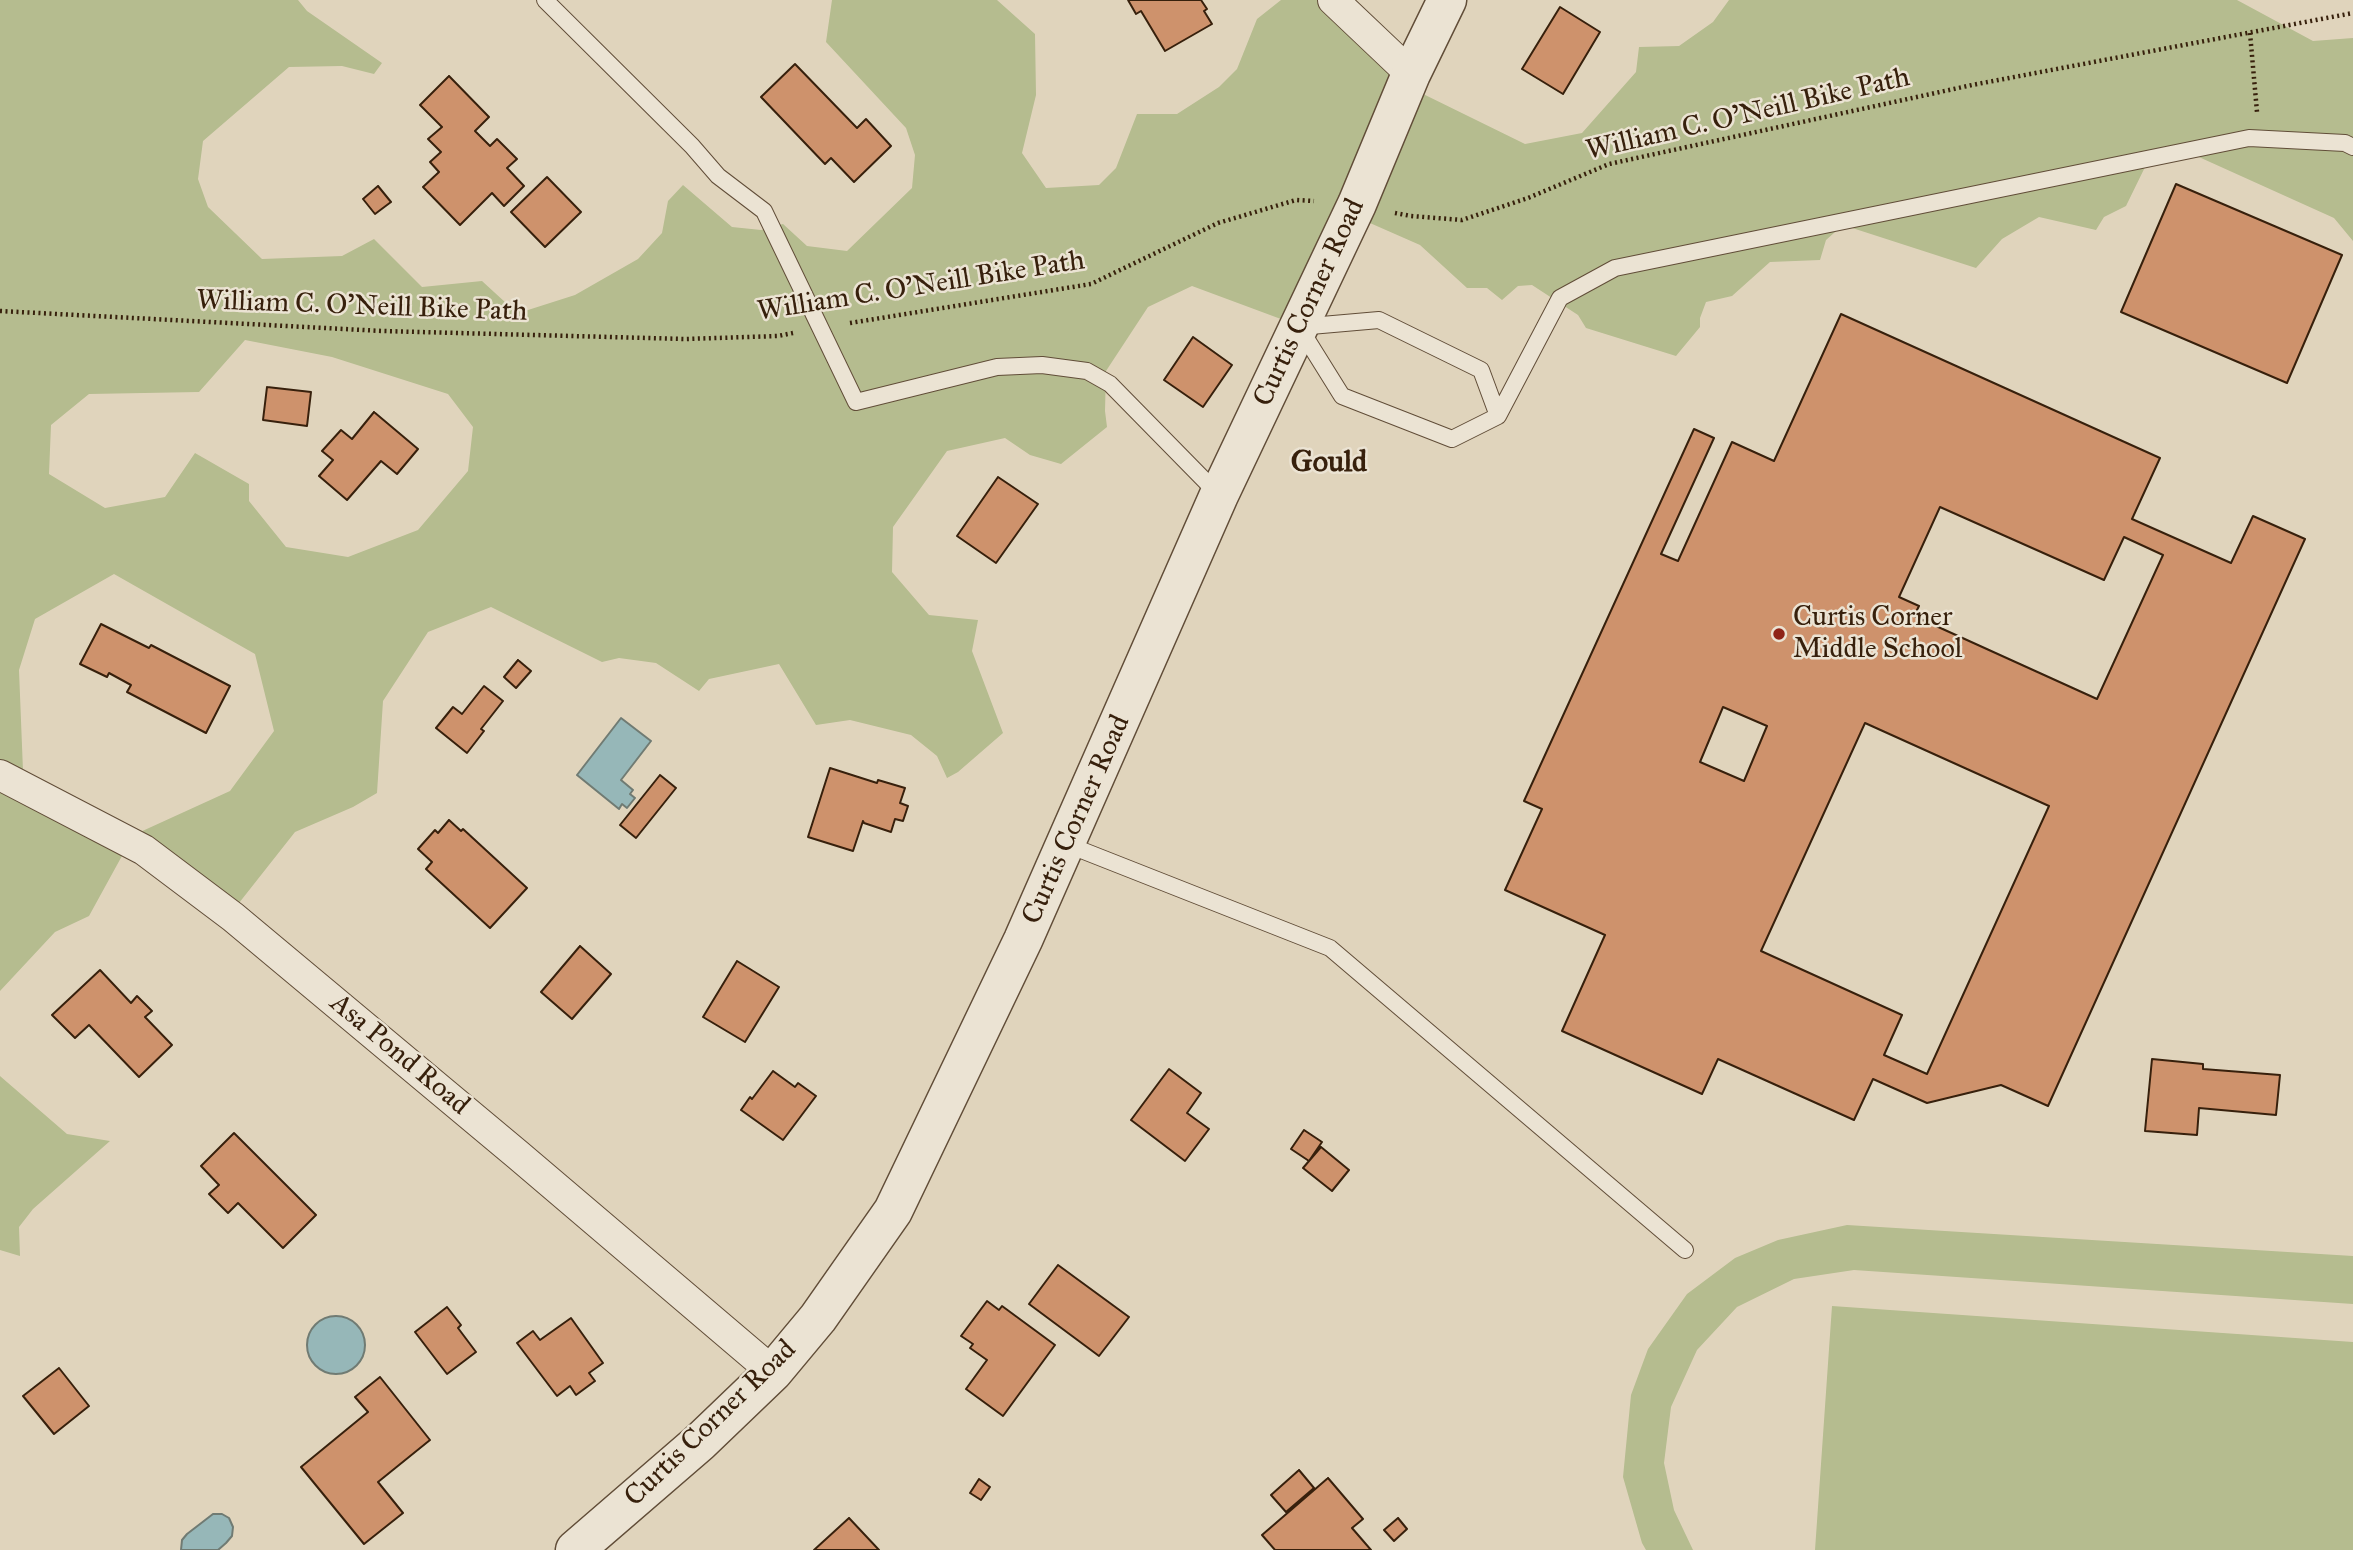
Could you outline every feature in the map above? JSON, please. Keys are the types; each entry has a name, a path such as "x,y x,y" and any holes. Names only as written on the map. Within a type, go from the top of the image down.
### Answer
{"street":[{"path":"1333,0 1410,74"},
{"name":"Curtis Corner Road","path":"575,1550 700,1442 773,1372 818,1318 893,1211 1066,844 1219,495 1357,204 1410,74 1447,0"},
{"name":"Asa Pond Road","path":"0,775 144,850 233,917 773,1372"}],"lane":[{"path":"545,0 692,146 718,176 764,211 856,402 997,367 1042,365 1087,371 1110,384 1219,495"},
{"path":"1498,416 1481,370 1379,320 1299,327 1342,396 1452,439 1498,416 1560,298 1615,268 2249,138 2345,143 2353,148"},
{"path":"1066,844 1330,948 1685,1250"}],"path":[{"name":"William C. O'Neill Bike Path","path":"0,311 382,331 686,339 778,336 1091,284 1219,223 1296,200 1357,204 1411,216 1462,220 1528,198 1609,164 1972,85 2353,13"},
{"path":"2250,33 2260,139"}],"green space":[{"path":"0,0 298,0 307,11 382,63 374,74 342,66 289,67 203,141 198,179 208,207 262,259 342,256 374,239 422,287 482,281 506,303 528,310 575,295 638,259 662,233 668,201 683,185 732,227 761,230 783,224 807,246 847,251 912,188 915,155 906,128 826,42 832,0 997,0 1035,34 1036,95 1022,153 1046,188 1099,185 1116,168 1137,114 1177,114 1219,87 1237,69 1257,19 1281,0 1332,0 1417,91 1525,144 1582,133 1636,72 1639,47 1679,46 1713,22 1729,0 2237,0 2313,41 2353,38 2353,241 2334,218 2190,153 2147,163 2126,206 2104,217 2096,230 2039,217 2002,239 1976,268 1843,225 1826,240 1820,260 1770,262 1732,296 1706,302 1700,318 1700,327 1676,356 1586,328 1578,315 1532,285 1518,286 1502,300 1487,288 1467,288 1420,245 1354,216 1297,325 1192,286 1148,307 1106,371 1107,427 1061,464 1030,455 1005,438 947,451 893,527 892,572 929,615 978,620 972,651 1003,733 958,772 947,778 937,756 911,735 850,720 816,725 779,664 709,679 699,691 656,663 619,658 602,662 491,607 428,632 383,701 377,793 353,807 295,832 239,903 134,834 89,916 55,932 0,991","holes":["245,340 332,357 448,394 473,427 468,471 418,530 348,557 286,547 249,501 249,484 195,453 165,497 105,508 49,474 51,425 89,394 199,392","114,574 255,654 274,731 230,791 138,833 23,771 19,670 35,619"]},
{"path":"0,1076 67,1134 110,1141 33,1209 19,1227 20,1256 0,1250"},
{"path":"1847,1225 2353,1256 2353,1304 1854,1270 1794,1279 1737,1307 1697,1350 1671,1407 1664,1463 1674,1510 1693,1550 1646,1550 1623,1477 1631,1395 1648,1349 1687,1294 1735,1258 1778,1240"},
{"path":"1832,1306 2353,1342 2353,1550 1815,1550"}],"water":[{"path":"621,718 651,741 621,780 633,790 630,794 635,798 627,808 622,804 619,809 577,775"},
{"path":"330,1316 342,1316 357,1324 365,1339 365,1351 357,1366 342,1374 330,1374 315,1366 307,1351 307,1339 315,1324"},
{"path":"213,1514 222,1514 229,1518 233,1527 232,1536 226,1543 218,1550 181,1550 182,1540 187,1534"}],"building":[{"path":"1128,0 1201,0 1212,24 1165,51 1141,11 1136,14"},
{"path":"1560,7 1600,32 1563,94 1522,69"},
{"path":"795,64 857,128 866,119 891,146 854,182 831,158 825,164 761,97"},
{"path":"449,76 489,117 475,131 490,146 497,139 517,159 507,168 524,186 504,206 492,193 460,225 423,187 439,172 430,162 441,152 428,139 442,127 420,105"},
{"path":"547,177 581,212 545,247 511,212"},
{"path":"2176,184 2342,255 2287,383 2121,312"},
{"path":"378,186 391,202 375,214 363,199"},
{"path":"1841,314 2160,458 2132,519 2231,563 2253,516 2305,539 2048,1106 2001,1085 1927,1103 1873,1079 1854,1120 1718,1059 1702,1094 1562,1031 1605,935 1505,890 1542,809 1524,801 1694,429 1714,438 1661,554 1678,561 1732,442 1774,461","holes":["1940,507 2104,580 2124,537 2163,555 2097,699 1914,616 1919,606 1899,597","1723,707 1767,726 1744,781 1700,762","1865,723 2049,806 1927,1074 1884,1055 1902,1015 1761,951"]},
{"path":"1193,337 1232,365 1203,407 1164,380"},
{"path":"267,387 311,392 307,426 263,420"},
{"path":"374,412 418,449 397,474 381,461 347,500 319,476 333,460 322,451 341,430 352,439"},
{"path":"998,477 1038,504 996,563 957,536"},
{"path":"101,624 149,648 151,645 230,686 206,733 127,692 131,685 109,673 107,677 80,664"},
{"path":"518,660 531,671 516,688 504,677"},
{"path":"484,686 503,701 481,729 484,731 467,753 436,728 453,707 462,714"},
{"path":"830,768 877,783 878,780 905,788 900,803 908,806 903,821 895,819 891,832 863,821 853,851 808,837"},
{"path":"660,775 676,788 636,838 620,825"},
{"path":"449,820 461,831 463,829 527,888 490,928 426,869 432,862 418,849 435,830 438,833"},
{"path":"580,946 611,974 572,1019 541,992"},
{"path":"737,961 779,987 745,1042 703,1017"},
{"path":"100,970 131,1003 137,996 152,1011 145,1017 172,1045 139,1077 89,1025 75,1038 52,1015"},
{"path":"2152,1059 2203,1064 2203,1069 2280,1075 2276,1115 2199,1108 2197,1135 2145,1131"},
{"path":"1169,1069 1201,1093 1187,1113 1209,1129 1185,1161 1131,1120"},
{"path":"773,1071 795,1087 798,1083 816,1096 783,1140 741,1110"},
{"path":"1304,1130 1322,1142 1309,1161 1291,1149"},
{"path":"234,1133 316,1215 283,1248 238,1203 228,1213 209,1194 219,1185 201,1166"},
{"path":"1321,1147 1349,1170 1332,1191 1303,1168"},
{"path":"1058,1265 1129,1317 1099,1356 1029,1304"},
{"path":"987,1301 999,1310 1002,1306 1055,1345 1003,1416 966,1389 987,1360 970,1348 973,1344 961,1336"},
{"path":"447,1307 461,1325 458,1328 476,1352 447,1374 415,1332"},
{"path":"571,1318 603,1363 589,1373 595,1381 576,1395 570,1386 557,1396 517,1343 533,1331 540,1340"},
{"path":"59,1368 89,1406 54,1434 23,1396"},
{"path":"380,1377 430,1440 378,1482 403,1513 364,1544 301,1467 368,1412 355,1397"},
{"path":"1299,1470 1314,1488 1286,1512 1271,1495"},
{"path":"1328,1478 1363,1519 1352,1528 1371,1550 1275,1550 1262,1535"},
{"path":"979,1479 990,1487 981,1500 970,1493"},
{"path":"849,1518 879,1550 814,1550"},
{"path":"1398,1518 1407,1529 1394,1541 1384,1530"}],"place":[{"name":"Curtis Corner Middle School","path":"1779,634"}],"district":[{"name":"Gould","path":"1329,464"}]}
